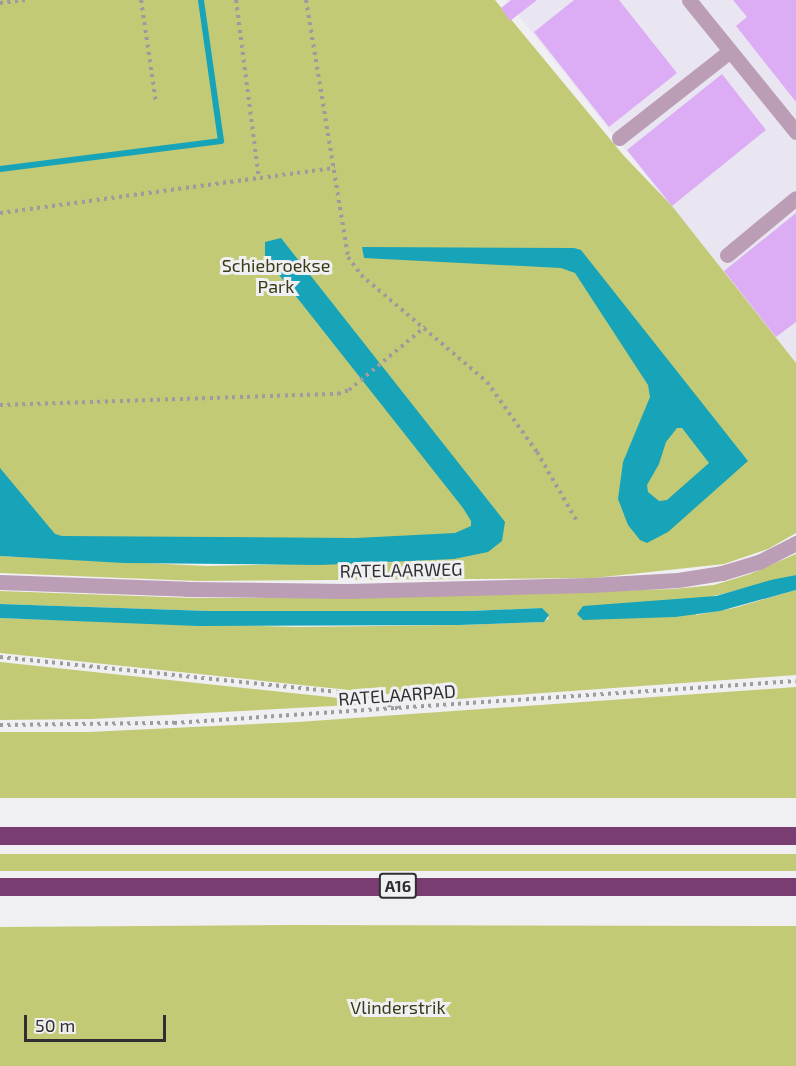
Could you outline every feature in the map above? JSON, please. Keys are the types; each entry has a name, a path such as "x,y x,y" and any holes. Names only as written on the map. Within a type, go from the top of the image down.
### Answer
{"highway":[{"path":"0,836 796,837"},
{"name":"A16","path":"0,887 796,887"}],"street":[{"path":"689,0 796,132"},
{"path":"620,138 730,51"},
{"path":"727,255 796,198"},
{"name":"RATELAARWEG","path":"0,582 187,589 347,591 591,585 678,580 722,573 759,562 796,543"}],"path":[{"path":"0,3 25,0"},
{"path":"141,0 156,103"},
{"path":"237,0 259,180"},
{"path":"306,0 335,168 345,249 351,264 487,382 537,452 578,523"},
{"path":"0,213 335,168"},
{"path":"0,405 338,394 349,390 424,327"},
{"path":"0,657 360,694 400,709"},
{"name":"RATELAARPAD","path":"0,724 174,723 796,681"}],"shaded area":[{"path":"506,0 796,0 796,363 699,242"}],"green space":[{"name":"Schiebroekse Park","path":"0,0 495,0 624,156 672,206 796,363 796,533 768,549 724,564 594,578 198,581 0,573 0,556 207,566 402,562 0,542"},
{"path":"796,554 796,575 706,598 696,615 734,608 796,590 796,675 444,700 0,653 0,618 296,627 459,625 543,622 549,618 542,608 469,611 209,611 0,604 0,591 193,598 357,598 674,589 714,585 750,574"},
{"path":"0,662 358,700 370,704 92,719 0,720"},
{"path":"796,687 796,798 0,798 0,732 89,732 298,722"},
{"path":"0,854 796,854 796,871 0,871"},
{"name":"Vlinderstrik","path":"796,926 796,1066 0,1066 0,927"}],"water":[{"path":"281,238 505,522 502,541 488,552 454,559 320,565 124,563 0,556 0,468 55,534 62,536 356,538 455,533 471,526 471,521 463,508 265,257 265,242"},
{"path":"362,247 574,248 581,250 748,461 668,532 647,543 640,540 628,525 618,499 623,462 650,397 648,385 575,273 561,268 364,258","holes":["677,428 682,428 709,463 667,500 659,501 648,492 647,485 659,464 666,442"]},
{"path":"796,575 796,590 720,611 675,617 583,620 577,614 583,606 716,596"},
{"path":"0,604 209,611 469,611 542,608 549,615 544,622 459,625 198,626 0,618"}],"building":[{"path":"511,0 537,0 510,21 501,8"},
{"path":"574,0 619,0 677,73 609,127 534,32"},
{"path":"733,0 796,0 796,102 736,26 747,17"},
{"path":"722,74 766,130 672,206 627,150"},
{"path":"796,213 796,322 776,337 724,271"}],"waterway":[{"path":"0,169 221,141 201,0"}]}
